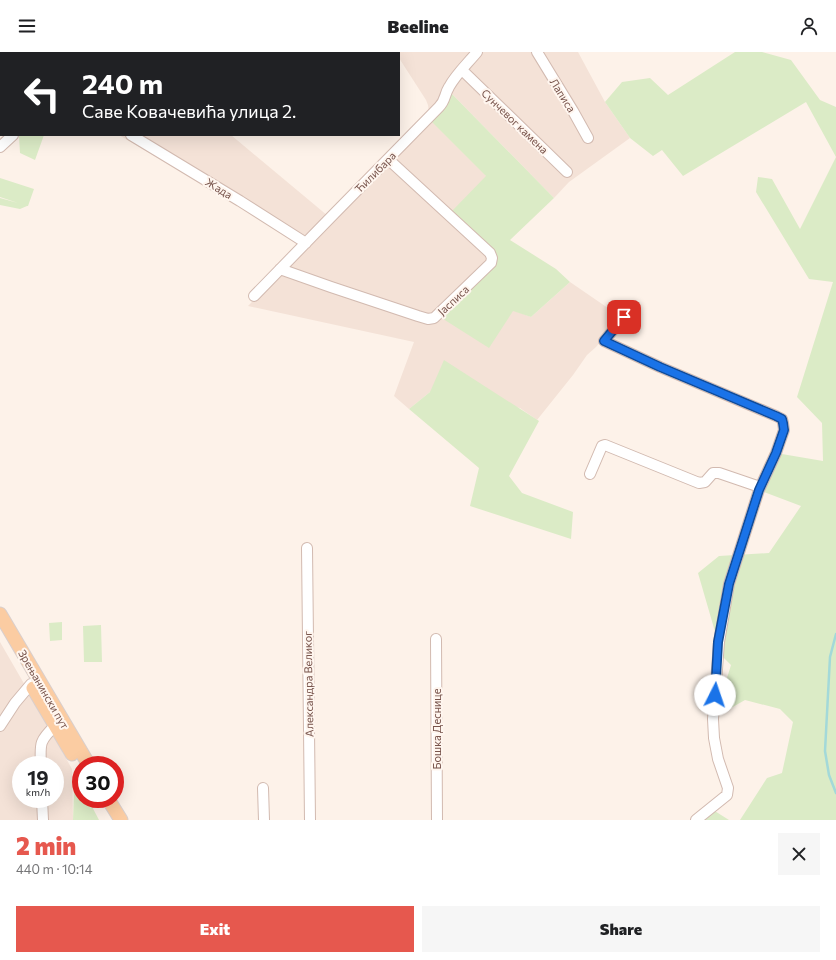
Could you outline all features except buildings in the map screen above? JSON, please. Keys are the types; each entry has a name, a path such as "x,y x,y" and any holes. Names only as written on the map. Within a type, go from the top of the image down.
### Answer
{"main road":[{"name":"Зрењанински пут","path":"0,614 84,756"},
{"name":"Зрењанински пут","path":"0,632 73,756"},
{"path":"103,808 110,820"},
{"path":"114,808 121,820"}],"street":[{"name":"Ћилибара","path":"280,269 444,102 448,89 477,52"},
{"name":"Лаписа","path":"536,52 588,138"},
{"name":"Сунчевог камена","path":"462,70 567,172"},
{"path":"0,147 12,136"},
{"name":"Жада","path":"133,136 306,243"},
{"name":"Јасписа","path":"280,269 430,319 434,318 491,263 492,258 490,253 388,159"},
{"path":"254,296 280,269"},
{"path":"624,317 604,341 660,367 776,416 782,419 783,423 784,430 776,453 760,487 729,584 718,642 713,719 714,738 718,759 728,788 727,795 696,820"},
{"path":"590,474 602,446 605,445 699,483 705,482 713,473 720,473 760,487"},
{"name":"Александра Великог","path":"307,548 310,820"},
{"name":"Бошка Деснице","path":"436,639 437,820"},
{"path":"0,726 15,703 31,684"},
{"path":"41,756 40,746 42,740 55,726"},
{"path":"263,788 264,820"},
{"path":"42,808 43,820"}],"shaded area":[{"path":"400,52 578,52 605,102 630,138 569,182 554,198 451,93 486,176 495,252 498,257 490,269 513,310 531,317 570,282 621,317 596,347 587,355 537,420 520,408 430,392 409,409 394,396 414,342 248,306 430,120 426,100 400,60"},
{"path":"121,136 232,136 328,216 300,246 237,205"},
{"path":"0,642 72,769 73,820 0,820"}],"green space":[{"path":"735,52 762,52 791,60 820,100 836,107 836,157 806,102 683,176 662,150 653,156 630,138 605,102 622,82 650,78 668,95"},
{"path":"451,93 554,198 510,240 556,269 570,282 531,317 513,311 489,348 440,317 492,267 497,259 495,252 452,211 486,176 430,120"},
{"path":"19,136 44,136 35,160 20,153"},
{"path":"836,157 836,820 740,820 767,778 782,773 793,722 780,709 745,700 715,717 731,665 718,652 718,642 698,573 719,556 769,553 801,506 759,490 776,453 823,461 822,423 797,397 833,282 809,279 756,192 758,177 772,179 800,229"},
{"path":"0,178 34,189 28,206 20,209 0,205 0,198 18,203 0,197"},
{"path":"444,360 539,421 509,476 522,493 573,512 571,539 470,506 479,468 409,409 430,392"},
{"path":"62,622 62,640 50,641 49,623"},
{"path":"101,625 102,662 84,662 83,626"},
{"path":"73,808 93,808 99,820 73,820"},
{"path":"710,808 729,820 696,820"}],"waterway":[{"path":"836,634 830,657 825,751 829,775 836,793"}],"route":[{"path":"624,317 604,341 660,367 776,416 782,419 783,423 784,430 776,453 759,490 729,584 718,642 715,695"}]}
